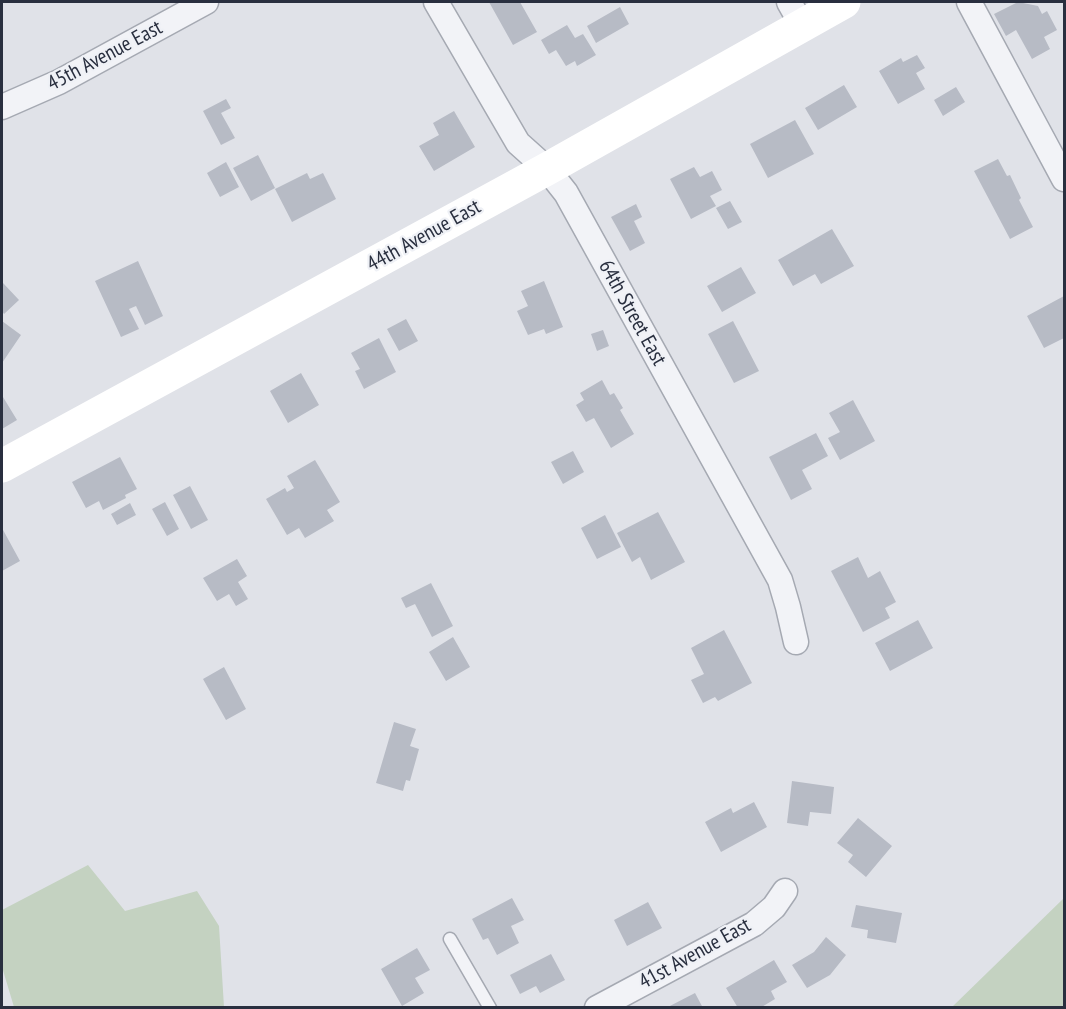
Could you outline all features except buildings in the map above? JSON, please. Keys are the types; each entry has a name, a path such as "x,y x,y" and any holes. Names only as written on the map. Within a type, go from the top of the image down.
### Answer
{"street":[{"name":"45th Avenue East","path":"2,107 59,82 206,2"},
{"name":"64th Street East","path":"436,2 518,143 547,169 566,193 780,580 796,642"},
{"name":"44th Avenue East","path":"2,466 547,169 795,13 844,2"},
{"path":"969,2 1065,179"},
{"name":"41st Avenue East","path":"597,1008 754,924 774,907 785,891"}],"lane":[{"path":"450,939 490,1008"}],"green space":[{"path":"88,865 125,911 197,891 219,926 224,1007 14,1007 2,967 2,910"},
{"path":"1064,898 1064,1007 952,1007"}]}
